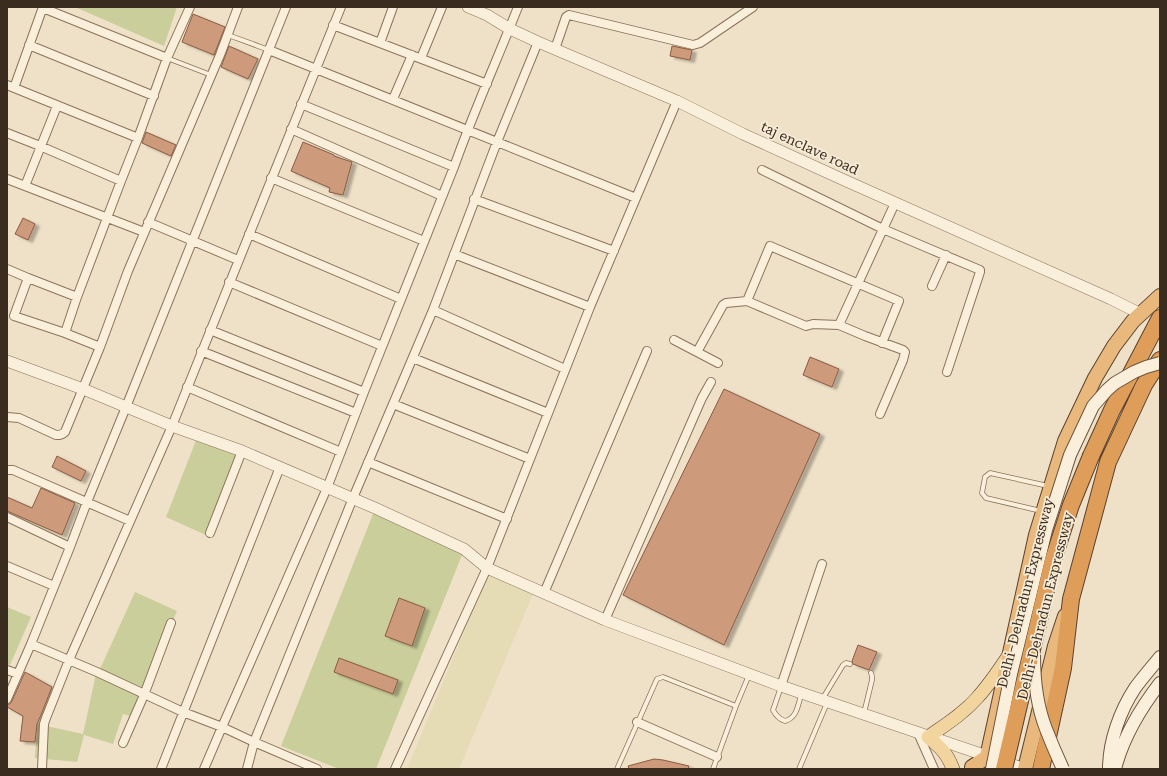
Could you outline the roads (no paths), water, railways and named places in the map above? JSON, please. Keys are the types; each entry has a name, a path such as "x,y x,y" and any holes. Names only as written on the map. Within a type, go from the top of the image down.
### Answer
{"highway":[{"name":"Delhi–Dehradun Expressway","path":"989,763 1010,654 1036,535 1065,441 1094,378 1133,321 1160,296"},
{"name":"Delhi-Dehradun Expressway","path":"1004,769 1054,560 1071,505 1112,410 1160,318"},
{"name":"Delhi-Dehradun Expressway","path":"1041,769 1063,668 1071,599 1108,462 1144,385 1160,360"},
{"path":"1025,769 1055,646 1071,599"},
{"path":"972,769 972,767 989,763"}],"main road":[{"path":"989,763 1046,530 1070,455 1094,406 1107,390 1115,383 1134,372 1160,363"},
{"path":"1034,643 1036,679 1041,712 1063,769"},
{"path":"953,769 949,758 942,748 923,735 955,718 976,699 1010,654"},
{"path":"1109,769 1114,737 1123,711 1136,687 1160,657"},
{"path":"1115,769 1134,721 1160,683"}],"street":[{"path":"64,333 167,58 190,7"},
{"path":"7,417 19,418 56,435 63,434 65,432 100,346 128,271 212,75 238,7"},
{"path":"7,699 31,644 286,7"},
{"path":"42,769 44,721 69,660 172,426 340,7"},
{"path":"380,43 393,7"},
{"path":"421,58 442,7"},
{"name":"taj enclave road","path":"468,7 487,14 510,29 538,42 677,101 757,141 1111,299 1141,314"},
{"path":"204,769 327,488 454,167 467,130 518,7"},
{"path":"555,49 566,17 569,14 693,45 700,43 753,7"},
{"path":"138,138 10,86 29,45 43,8 167,58"},
{"path":"333,25 487,84"},
{"path":"247,769 254,742 353,498 433,310 474,199 538,42"},
{"path":"29,45 154,96"},
{"path":"269,50 636,198"},
{"path":"393,99 412,55"},
{"path":"395,769 487,568 590,307 677,101"},
{"path":"301,104 454,167"},
{"path":"25,186 57,106"},
{"path":"291,129 442,196"},
{"path":"7,133 121,181"},
{"path":"762,170 883,229 979,269 980,272 946,372"},
{"path":"271,178 424,241"},
{"path":"7,179 144,232"},
{"path":"474,199 614,251"},
{"path":"839,325 895,203"},
{"path":"148,222 238,260"},
{"path":"249,234 401,299"},
{"path":"747,301 770,246 899,301 882,343"},
{"path":"454,254 590,307"},
{"path":"932,286 946,255"},
{"path":"7,270 77,297"},
{"path":"28,278 11,314 100,346"},
{"path":"229,282 382,346"},
{"path":"697,352 723,305 726,303 747,301 806,326 813,324 839,325 905,352 880,414"},
{"path":"433,310 565,370"},
{"path":"210,330 364,392"},
{"path":"674,340 718,363"},
{"path":"201,351 356,413"},
{"path":"539,591 647,351"},
{"path":"412,358 548,413"},
{"path":"7,361 83,389 172,426 242,451 353,498 464,549 487,568 605,620 802,694 923,735 989,763 1025,769"},
{"path":"605,620 711,382"},
{"path":"187,388 341,452"},
{"path":"393,404 530,459"},
{"path":"210,533 242,451"},
{"path":"368,462 507,519"},
{"path":"161,769 280,467"},
{"path":"7,470 13,470 130,521"},
{"path":"7,518 70,547"},
{"path":"781,686 822,564"},
{"path":"7,566 54,586"},
{"path":"123,744 144,695 171,623"},
{"path":"31,644 144,695 222,727 317,769"},
{"path":"7,670 18,674"},
{"path":"637,722 717,757"},
{"path":"923,735 934,769"}],"lane":[{"path":"228,35 269,50"},
{"path":"167,58 212,75"},
{"path":"1043,512 986,498 982,493 985,478 990,473 1051,486"},
{"path":"799,769 824,701 843,665 846,663 850,664"},
{"path":"863,714 872,680 871,673"},
{"path":"713,769 749,674"},
{"path":"617,769 657,678 663,677 736,706"},
{"path":"781,686 773,710 775,715 785,722 794,716 802,694"}]}
